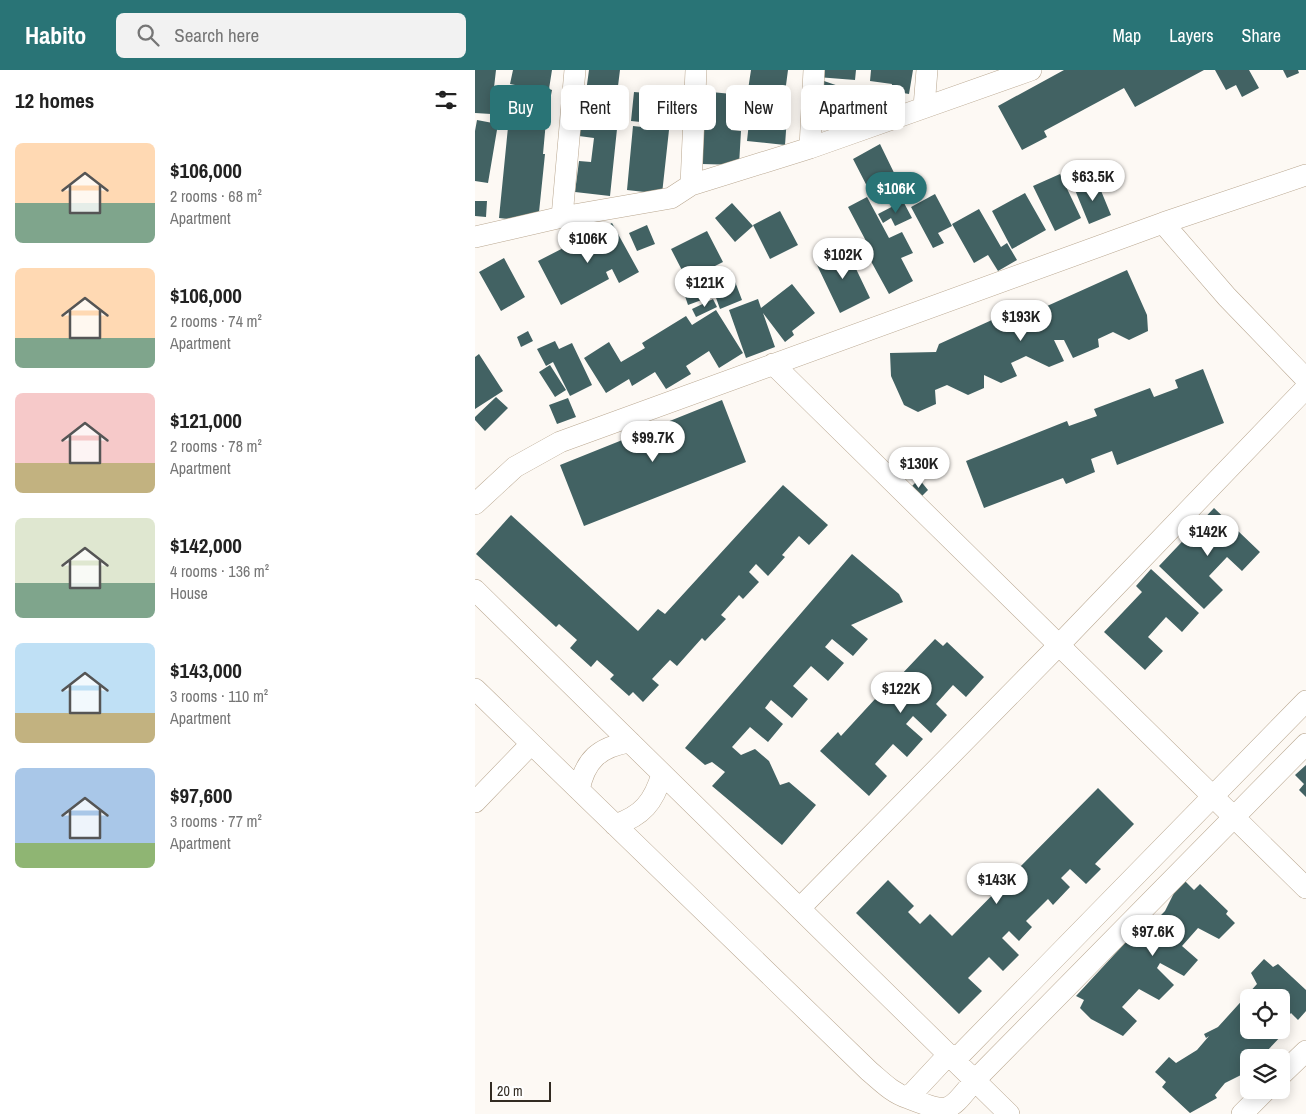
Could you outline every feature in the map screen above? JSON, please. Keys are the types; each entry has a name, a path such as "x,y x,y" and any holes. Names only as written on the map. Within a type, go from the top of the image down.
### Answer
{"street":[{"path":"562,218 575,70"},
{"path":"691,185 696,70"},
{"path":"810,148 813,70"},
{"path":"924,107 927,70"},
{"path":"475,237 562,218 671,198 691,185 810,148 1031,70"},
{"path":"475,504 515,467 560,442 1163,223 1306,175"},
{"path":"1163,223 1227,297 1306,379"},
{"path":"773,364 1306,888"},
{"path":"800,908 1059,645 1306,388"},
{"path":"475,590 1009,1114"},
{"path":"475,689 869,1071 901,1096 942,1113 952,1110 975,1080 1306,744"},
{"path":"908,1098 952,1057 1306,701"},
{"path":"579,790 582,775 590,762 608,748 630,742"},
{"path":"475,802 531,744"},
{"path":"615,825 628,821 641,812 651,801 658,788 662,774"},
{"path":"1290,1066 1306,1051"},
{"path":"1242,1114 1258,1099"}],"building":[{"path":"475,70 496,70 494,85 490,85 490,114 475,113"},
{"path":"513,70 552,70 550,85 510,84"},
{"path":"589,70 620,70 618,85 587,85"},
{"path":"751,70 788,70 786,85 749,85"},
{"path":"817,70 856,70 855,80 817,77"},
{"path":"871,70 913,70 909,94 905,93 905,85 870,81"},
{"path":"1064,70 1204,70 1135,107 1124,88 1044,131 1047,137 1022,150 998,106"},
{"path":"1215,70 1249,70 1259,88 1242,97 1236,85 1226,90"},
{"path":"1283,70 1298,70 1299,73 1287,78"},
{"path":"824,81 836,85 823,85"},
{"path":"634,92 639,92 639,122 631,121"},
{"path":"716,92 726,93 726,130 741,131 739,165 702,164 699,130 716,130"},
{"path":"477,120 490,122 490,130 497,130 488,183 475,181 475,131"},
{"path":"633,126 639,127 639,130 669,130 662,194 627,190"},
{"path":"508,130 545,130 543,154 545,154 538,222 499,218"},
{"path":"580,130 617,130 610,196 575,192 579,161 591,162 594,138 579,136"},
{"path":"748,130 786,130 785,145 747,141"},
{"path":"880,144 899,183 889,188 894,198 885,203 878,190 871,194 853,159"},
{"path":"1060,174 1081,218 1055,231 1033,186"},
{"path":"1097,181 1111,215 1089,224 1075,190"},
{"path":"1025,193 1046,230 1012,249 992,211"},
{"path":"935,194 952,226 938,233 944,243 933,248 911,207"},
{"path":"867,197 889,238 902,232 913,253 901,258 913,281 889,294 861,243 866,241 848,207"},
{"path":"475,201 487,201 486,217 475,216"},
{"path":"903,201 912,218 895,226 891,218 883,223 878,214"},
{"path":"732,203 753,226 735,242 715,218"},
{"path":"979,209 1001,247 1007,243 1017,260 998,271 988,255 974,263 952,224"},
{"path":"780,211 798,245 770,259 753,225"},
{"path":"612,223 639,272 619,283 612,269 606,272 609,279 561,305 538,261"},
{"path":"647,225 655,244 637,251 629,233"},
{"path":"707,231 723,262 687,280 671,249"},
{"path":"846,248 870,298 840,313 816,263"},
{"path":"504,258 525,297 501,311 479,272"},
{"path":"1127,270 1147,315 1148,331 1129,340 1113,332 1098,339 1099,347 1073,358 1064,340 1054,340 1064,361 1049,367 1026,356 1011,363 1017,376 1001,383 984,375 984,388 968,395 947,385 935,390 936,404 918,412 904,405 891,376 890,353 936,352 939,344 1014,310 1007,324"},
{"path":"731,271 742,300 720,309 715,295 688,305 683,290"},
{"path":"792,284 815,313 792,331 794,335 785,342 763,313 775,347 746,358 729,310 758,299 761,308"},
{"path":"713,299 717,307 696,317 692,309"},
{"path":"716,310 743,353 719,368 709,351 686,366 691,374 666,389 655,372 632,386 629,379 606,393 584,358 609,342 621,362 645,348 642,343 686,316 692,325"},
{"path":"528,331 533,341 521,347 517,337"},
{"path":"555,341 559,349 572,343 592,385 570,396 553,362 546,366 537,349"},
{"path":"479,354 503,391 475,409 475,357"},
{"path":"550,365 566,390 555,397 539,372"},
{"path":"1203,369 1224,423 1117,465 1112,451 1091,459 1095,472 1066,484 1063,478 984,508 966,461 1067,421 1069,426 1097,416 1094,409 1150,388 1154,397 1178,388 1175,380"},
{"path":"496,397 508,408 485,431 475,420 475,417"},
{"path":"568,398 576,417 557,424 549,405"},
{"path":"722,400 746,462 584,526 560,465"},
{"path":"919,479 928,490 920,498 910,488"},
{"path":"783,485 828,525 809,545 799,536 782,555 785,557 768,576 756,564 749,572 759,582 743,599 739,595 721,615 726,619 705,641 702,638 677,666 670,660 652,679 659,685 643,702 633,692 629,696 610,679 614,675 597,660 591,667 570,648 577,640 559,624 556,627 476,554 511,515 638,631 658,609 665,614"},
{"path":"1214,508 1260,552 1242,571 1227,557 1209,576 1223,590 1204,609 1159,566"},
{"path":"852,554 899,594 903,602 851,625 868,639 853,656 832,639 825,647 844,663 828,681 811,666 793,686 808,699 792,718 771,700 765,708 783,724 768,742 750,727 732,747 741,755 755,749 769,761 780,785 789,782 816,805 782,845 712,786 725,772 712,762 705,765 685,748"},
{"path":"1151,569 1199,613 1182,632 1166,617 1148,637 1163,651 1145,670 1104,632 1142,592 1136,586"},
{"path":"935,639 943,646 947,642 984,677 966,697 953,685 936,704 947,715 931,733 913,716 906,724 923,739 907,757 893,744 875,764 887,776 869,796 820,751 838,732 841,736 898,674 900,676"},
{"path":"1306,765 1306,797 1299,790 1304,784 1295,775"},
{"path":"1098,788 1134,824 1095,864 1101,869 1086,884 1070,869 1061,878 1070,887 1053,905 1048,899 1026,921 1032,927 1019,941 1009,931 1002,938 1019,955 1003,971 989,957 968,978 982,991 959,1014 856,913 888,880 914,906 908,912 920,924 930,914 952,936"},
{"path":"1185,881 1194,890 1200,884 1228,911 1226,914 1235,923 1219,939 1198,928 1182,946 1198,960 1184,976 1160,963 1157,968 1174,985 1159,1000 1139,989 1122,1007 1137,1021 1123,1036 1091,1019 1080,1008 1084,1000 1076,996 1149,917 1155,921 1165,911 1175,891"},
{"path":"1264,959 1273,967 1278,964 1306,990 1306,1011 1298,1020 1290,1014 1290,989 1252,989 1257,984 1251,973"},
{"path":"1240,1003 1240,1039 1278,1039 1269,1049 1240,1049 1240,1076 1225,1083 1215,1095 1217,1098 1190,1113 1162,1087 1166,1082 1155,1072 1169,1057 1176,1063 1197,1050 1209,1036 1206,1038 1204,1034 1218,1027"}]}
